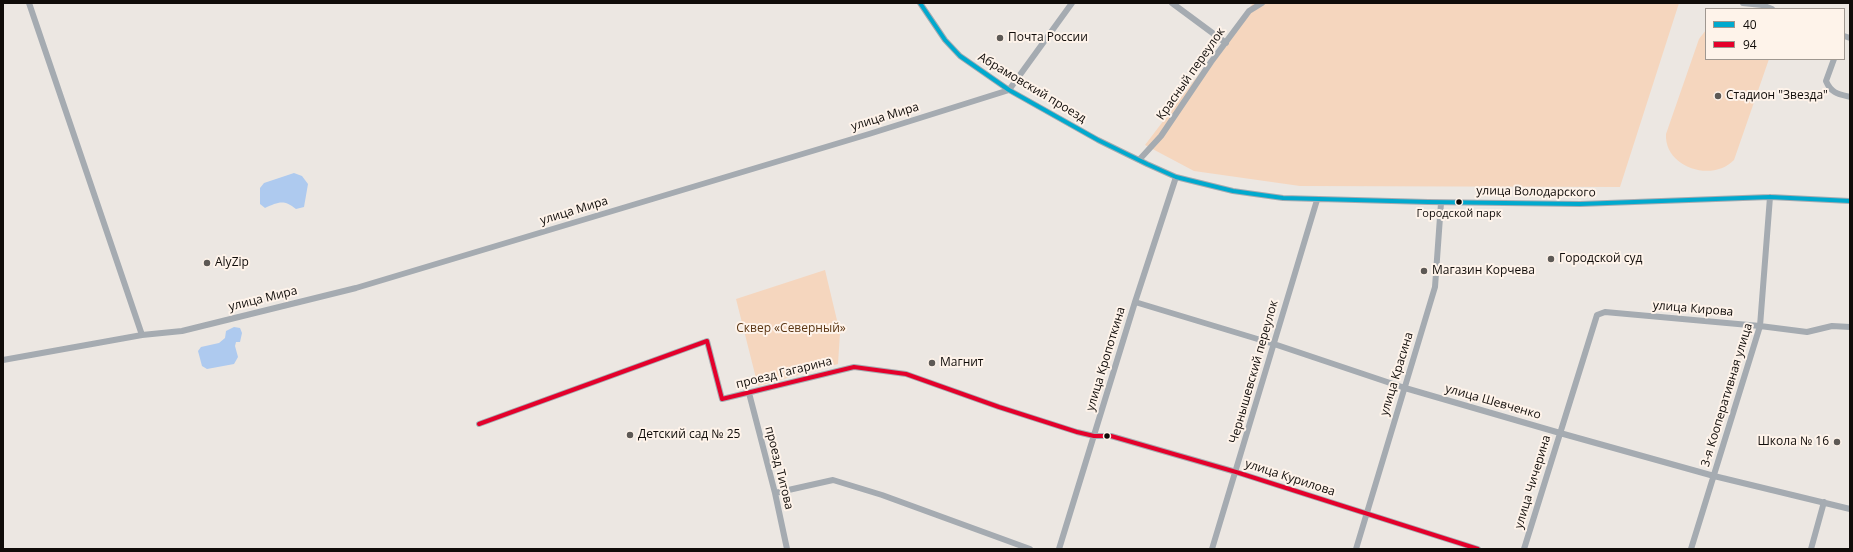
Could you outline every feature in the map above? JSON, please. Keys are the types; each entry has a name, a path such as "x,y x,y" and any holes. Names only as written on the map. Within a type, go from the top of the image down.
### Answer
{"street":[{"path":"29,3 142,335"},
{"name":"Абрамовский проезд","path":"920,3 945,40 960,56 1009,90 1066,123 1176,177"},
{"path":"1009,90 1072,3"},
{"path":"1172,3 1226,43"},
{"name":"Красный переулок","path":"1139,160 1161,136 1249,11 1262,3"},
{"path":"1744,3 1762,5 1770,8"},
{"path":"1834,60 1826,81 1829,88 1835,93 1850,98"},
{"name":"улица Мира","path":"3,360 142,335 182,331 356,288 869,134 1009,90"},
{"name":"улица Володарского","path":"1176,177 1233,191 1283,198 1317,200 1587,204 1770,197 1850,201"},
{"name":"улица Кропоткина","path":"1058,549 1135,302 1176,177"},
{"name":"3-я Кооперативная улица","path":"1691,549 1760,326 1770,197"},
{"name":"Чернышевский переулок","path":"1212,549 1317,200"},
{"name":"улица Красина","path":"1356,549 1435,287 1441,202"},
{"name":"улица Шевченко","path":"1135,302 1274,344 1405,388 1560,433 1714,476 1850,509"},
{"name":"улица Кирова","path":"1605,312 1760,326 1807,332 1832,326 1850,327"},
{"name":"улица Чичерина","path":"1524,549 1596,316 1605,312"},
{"name":"проезд Гагарина","path":"479,424 707,342 722,399 854,367 906,374 1000,408 1094,436"},
{"name":"проезд Титова","path":"749,393 775,493 787,549"},
{"name":"улица Курилова","path":"1094,436 1111,436 1236,472 1478,549"},
{"path":"775,493 833,480 882,495 1030,549"},
{"path":"1811,549 1824,502"}],"green space":[{"name":"Городской парк","path":"1253,3 1679,3 1620,187 1300,186 1194,171 1145,145"},
{"name":"Стадион \"Звезда\"","path":"1705,31 1705,60 1769,60 1734,160 1725,167 1702,171 1681,163 1673,155 1667,146 1666,134 1699,39"},
{"name":"Сквер «Северный»","path":"825,270 840,333 838,364 758,386 736,299"}],"water":[{"path":"294,173 302,176 308,184 304,207 296,209 281,202 265,208 260,204 260,188 264,183"},
{"path":"234,327 240,328 242,333 240,342 236,342 235,346 238,357 234,364 207,369 202,366 198,351 201,347 219,343 225,338 226,331"}],"transit line":[{"name":"40","path":"920,3 945,40 960,56 1009,90 1098,140 1147,164 1176,177 1233,191 1283,198 1428,202 1580,204 1770,197 1850,201"},
{"name":"94","path":"479,424 707,341 722,399 854,367 906,374 999,407 1077,432 1094,436 1111,436 1236,472 1478,549"}],"place":[{"name":"Почта России","path":"1000,38"},
{"name":"Стадион \"Звезда\"","path":"1718,96"},
{"name":"Городской парк","path":"1459,202"},
{"name":"Городской суд","path":"1551,259"},
{"name":"AlyZip","path":"207,263"},
{"name":"Магазин Корчева","path":"1424,271"},
{"name":"Магнит","path":"932,363"},
{"name":"Детский сад № 25","path":"630,435"},
{"name":"Школа № 16","path":"1837,442"}]}
